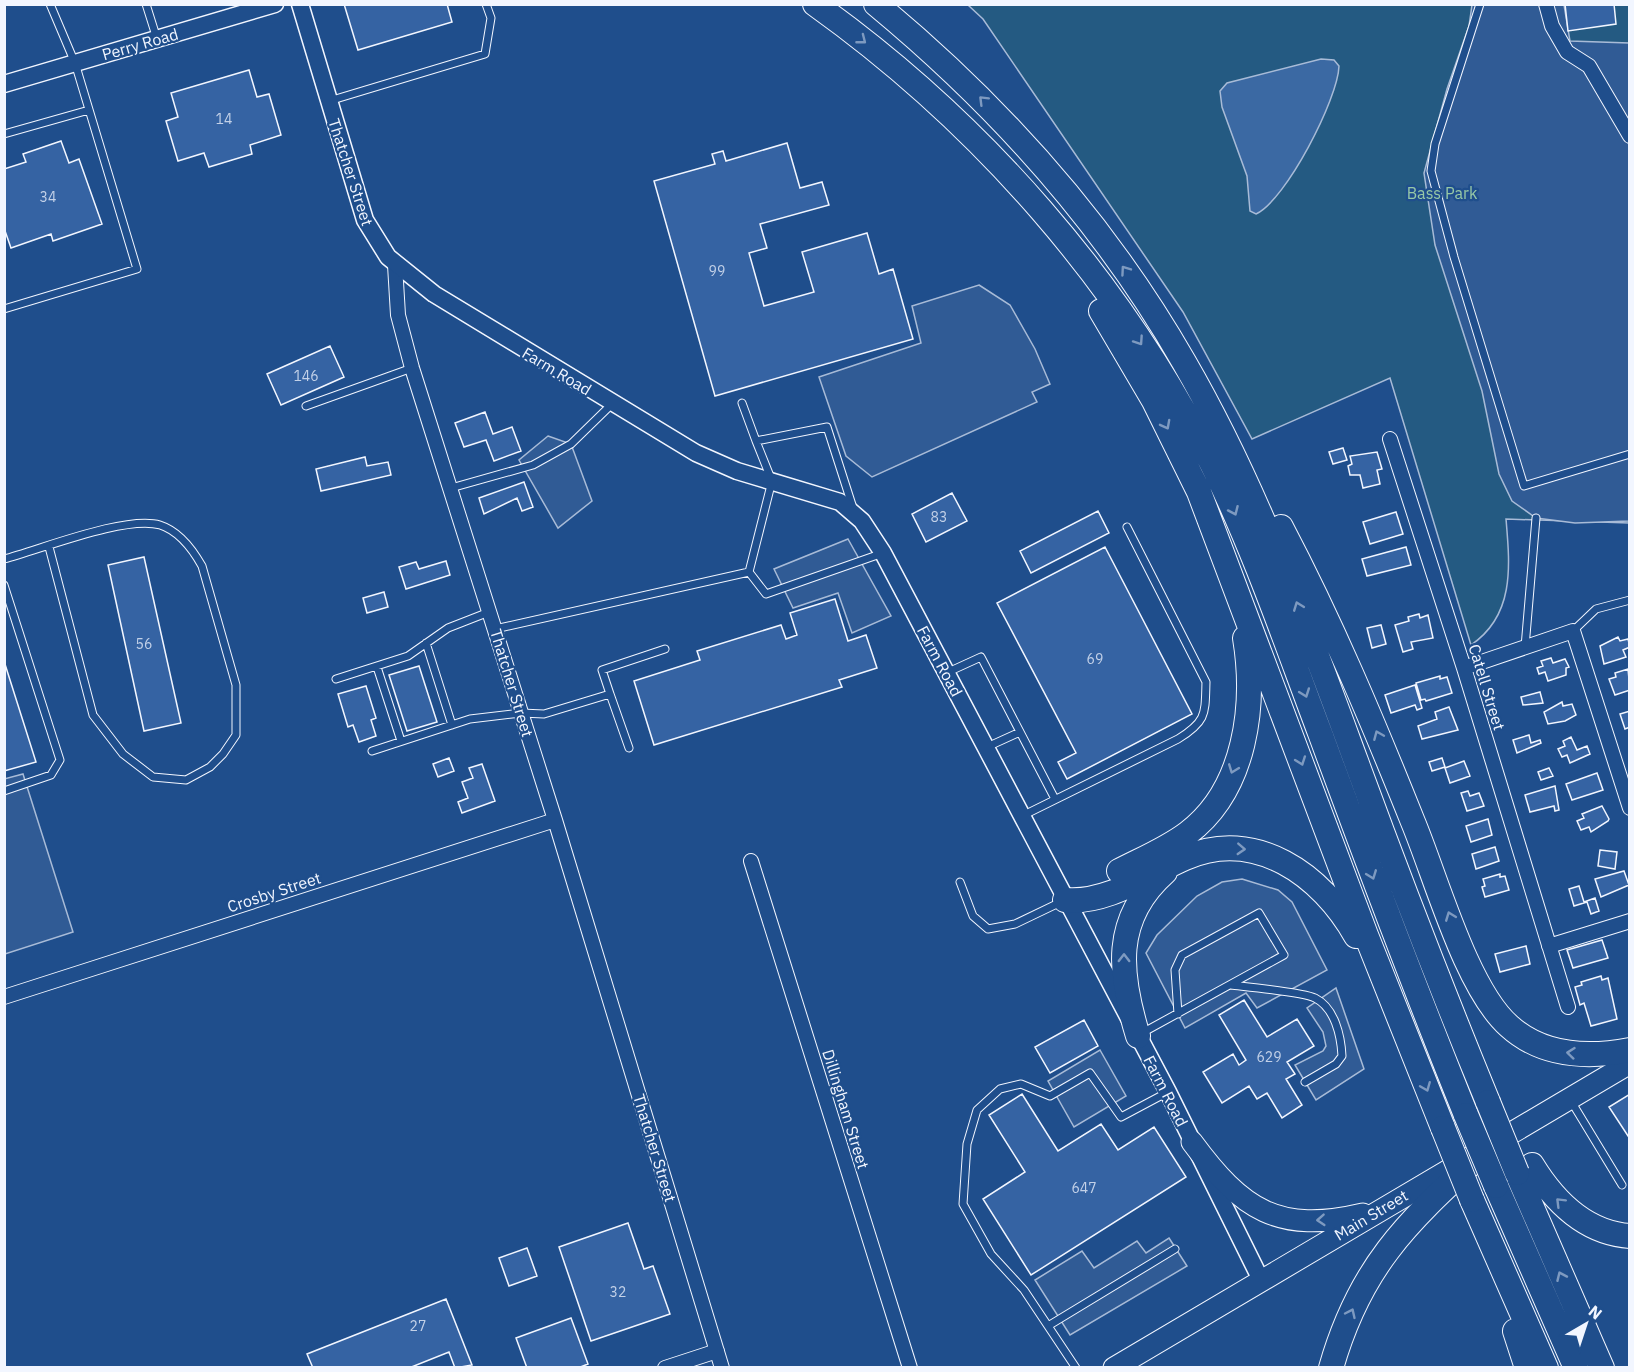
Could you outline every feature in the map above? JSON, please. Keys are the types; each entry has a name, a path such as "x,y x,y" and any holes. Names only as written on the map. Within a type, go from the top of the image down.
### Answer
{"highway":[{"path":"815,4 906,75 998,164 1051,222 1101,285 1158,370 1211,462 1271,603 1386,911 1466,1115 1576,1368"},
{"path":"876,4 968,86 1042,164 1109,247 1222,416 1314,592 1378,737 1465,955 1487,1000 1509,1026 1543,1047 1581,1054 1629,1050"},
{"path":"998,164 1076,272 1138,372 1186,464 1222,548 1409,1045 1472,1200 1546,1368"},
{"path":"1169,336 1222,430 1260,512 1323,670 1450,1010 1525,1169 1602,1368"},
{"path":"1065,900 1188,834 1208,814 1230,778 1246,726 1250,680 1243,627 1222,548"},
{"path":"1065,900 1086,900 1106,895 1184,858 1213,850 1249,849 1279,858 1308,877 1330,899 1348,922 1409,1045"},
{"path":"1138,1036 1124,974 1126,932 1132,915 1147,891 1169,868 1184,858"},
{"path":"1331,1368 1349,1316 1384,1252 1412,1219 1492,1144"},
{"path":"1525,1169 1576,1216 1603,1231 1629,1236"},
{"path":"1472,1200 1527,1368"}],"main road":[{"name":"Main Street","path":"1114,1368 1629,1063"},
{"path":"1192,1142 1242,1198 1274,1217 1290,1220 1321,1220 1378,1211"}],"street":[{"name":"Perry Road","path":"4,84 275,4"},
{"name":"Thatcher Street","path":"300,4 365,220 375,239 395,265 398,315 412,368 555,820 722,1368"},
{"path":"1546,4 1552,26 1567,52 1589,66 1629,136"},
{"name":"Farm Road","path":"395,265 448,304 612,404 711,460 832,498 855,513 882,553 1168,1092 1261,1280"},
{"name":"Catell Street","path":"1390,439 1464,668 1568,1007"},
{"path":"1464,668 1573,631 1629,808"},
{"name":"Crosby Street","path":"4,997 555,820"},
{"name":"Dillingham Street","path":"751,861 910,1368"},
{"path":"1549,946 1629,921"},
{"path":"665,1368 717,1351"}],"lane":[{"path":"4,309 136,269 75,63 50,4"},
{"path":"146,4 157,39"},
{"path":"328,101 485,54 490,18 486,4"},
{"path":"1480,4 1435,144 1431,171 1454,257 1524,486 1629,454"},
{"path":"4,134 89,110"},
{"path":"306,406 412,368"},
{"path":"742,403 772,481 749,572"},
{"path":"451,488 533,465 571,444 612,404"},
{"path":"756,441 827,427 855,513"},
{"path":"1525,647 1536,518"},
{"path":"4,559 136,522 162,525 192,549 202,566 236,686 236,735 210,766 186,780 153,777 123,754 93,715 49,547"},
{"path":"1021,816 1178,739 1198,727 1205,710 1206,682 1127,527"},
{"path":"749,572 766,594 882,553"},
{"path":"495,629 749,572"},
{"path":"4,585 60,760 51,775 4,791"},
{"path":"1573,631 1596,609 1629,600"},
{"path":"336,679 408,656 448,628 489,612"},
{"path":"426,643 452,725"},
{"path":"629,748 602,670 665,649"},
{"path":"946,673 981,657 1055,800"},
{"path":"377,667 401,741"},
{"path":"372,751 479,718 521,713 544,714 610,694"},
{"path":"985,748 1020,732"},
{"path":"960,882 973,916 988,928 1015,924 1065,900"},
{"path":"1138,1036 1231,985 1284,955 1259,913 1182,955 1175,970 1178,1014"},
{"path":"1231,985 1315,998 1328,1008 1336,1024 1342,1056 1336,1064 1305,1082"},
{"path":"1076,1368 1024,1290 991,1254 963,1204 967,1144 977,1110 1000,1089 1021,1084 1050,1096 1090,1073 1121,1117 1168,1092"},
{"path":"1569,1098 1622,1185"},
{"path":"1048,1326 1175,1249"}],"green space":[{"name":"Bass Park","path":"968,5 1629,5 1629,523 1506,519 1508,572 1502,604 1496,619 1471,645 1390,378 1252,439 1183,312 983,19"}],"shaded area":[{"path":"1472,5 1564,5 1570,41 1629,43 1629,521 1575,523 1536,518 1512,501 1499,474 1482,391 1435,245 1424,173 1447,89 1469,26"},
{"path":"1321,59 1334,60 1339,66 1330,101 1295,170 1268,205 1256,214 1250,211 1247,176 1222,107 1220,91 1227,83"},
{"path":"979,285 1010,305 1035,349 1050,384 1032,392 1037,402 872,477 846,456 819,377 921,343 912,306"},
{"path":"548,436 571,444 592,501 558,528 519,460"},
{"path":"848,539 891,616 852,633 838,593 793,608 774,569"},
{"path":"23,774 73,932 5,954 4,779"},
{"path":"1242,879 1278,890 1292,902 1327,970 1257,1008 1246,993 1185,1028 1146,953 1157,935 1197,896 1222,882"},
{"path":"1336,988 1364,1069 1316,1100 1295,1065 1323,1051 1326,1046 1323,1032 1307,1008"},
{"path":"1100,1050 1126,1096 1074,1127 1048,1081"},
{"path":"1169,1238 1187,1266 1070,1335 1035,1280 1082,1251 1094,1268 1137,1241 1146,1253"}],"building":[{"path":"344,4 447,4 452,22 358,50"},
{"path":"1565,4 1614,4 1616,24 1568,31"},
{"path":"249,70 257,97 269,94 281,135 250,145 252,154 209,167 204,153 178,161 166,121 178,117 171,93"},
{"path":"61,141 69,163 79,159 102,224 53,241 51,234 11,248 4,228 4,169 26,162 23,154"},
{"path":"787,143 800,188 822,182 829,205 760,224 767,248 749,253 764,306 814,292 802,252 867,233 879,274 893,269 913,339 715,396 654,181 715,164 712,154 723,151 726,161"},
{"path":"330,346 344,377 281,405 267,374"},
{"path":"485,412 493,434 512,427 521,451 494,461 486,440 464,447 455,423"},
{"path":"1343,448 1347,460 1333,464 1329,452"},
{"path":"1377,452 1382,469 1377,470 1380,484 1363,488 1360,475 1350,475 1348,466 1352,464 1350,456"},
{"path":"365,457 367,466 388,462 391,475 321,491 316,469"},
{"path":"524,482 533,507 522,511 517,498 484,514 479,498"},
{"path":"952,493 967,521 926,542 912,514"},
{"path":"1098,511 1109,533 1031,573 1020,551"},
{"path":"1396,512 1403,534 1370,544 1363,522"},
{"path":"1105,547 1192,714 1067,779 1058,762 1076,753 997,603"},
{"path":"1406,547 1411,565 1367,576 1362,559"},
{"path":"144,557 181,723 144,731 108,565"},
{"path":"446,561 450,575 406,589 399,567 416,562 419,569"},
{"path":"384,592 388,607 367,613 363,598"},
{"path":"835,599 848,641 866,635 877,668 839,680 842,687 654,745 634,681 700,660 697,651 781,625 786,639 797,635 790,613"},
{"path":"1419,614 1420,618 1428,615 1433,638 1411,642 1413,649 1403,652 1395,625 1409,621 1408,617"},
{"path":"1381,625 1386,644 1372,648 1367,628"},
{"path":"1618,637 1620,641 1628,639 1630,647 1623,650 1626,657 1604,664 1600,646"},
{"path":"1551,658 1553,663 1565,659 1569,667 1566,668 1566,675 1548,681 1545,672 1539,674 1537,668 1543,666 1541,661"},
{"path":"4,661 36,762 4,771"},
{"path":"419,666 437,722 407,731 389,675"},
{"path":"1628,669 1630,690 1615,695 1609,679 1616,677 1615,673"},
{"path":"1440,676 1440,679 1447,677 1452,693 1426,701 1421,700 1416,683"},
{"path":"1415,685 1422,708 1417,710 1415,705 1391,713 1385,695"},
{"path":"366,686 376,718 371,720 376,736 359,742 353,725 348,727 338,694"},
{"path":"1540,692 1543,703 1523,705 1521,697"},
{"path":"1562,702 1563,706 1572,704 1576,715 1565,721 1548,724 1544,712"},
{"path":"1449,707 1458,730 1422,739 1418,726 1437,719 1435,712"},
{"path":"1630,711 1630,727 1625,729 1620,714"},
{"path":"1529,735 1531,743 1540,740 1541,743 1517,753 1513,740"},
{"path":"1571,737 1577,750 1587,746 1590,754 1570,763 1567,755 1562,757 1558,749 1565,746 1563,741"},
{"path":"449,758 454,771 438,777 433,764"},
{"path":"1442,758 1445,767 1432,771 1429,762"},
{"path":"1464,761 1470,776 1450,783 1445,768"},
{"path":"482,764 495,801 462,813 458,802 468,798 462,782 473,778 469,768"},
{"path":"1549,768 1553,776 1541,780 1538,772"},
{"path":"1597,773 1603,790 1572,800 1566,784"},
{"path":"1555,786 1559,810 1555,811 1554,806 1530,812 1525,795"},
{"path":"1468,791 1470,796 1479,793 1484,806 1467,811 1461,793"},
{"path":"1602,806 1608,821 1591,832 1589,827 1581,830 1577,821 1584,818 1582,814"},
{"path":"1488,819 1492,835 1471,842 1466,826"},
{"path":"1495,847 1499,861 1476,869 1472,854"},
{"path":"1600,850 1617,852 1615,869 1598,866"},
{"path":"1624,871 1629,885 1601,897 1595,879"},
{"path":"1500,874 1500,877 1505,876 1509,890 1485,897 1482,887 1485,886 1483,879"},
{"path":"1579,886 1584,902 1595,898 1599,911 1591,914 1587,902 1574,906 1569,889"},
{"path":"1602,940 1608,958 1573,968 1567,950"},
{"path":"1526,946 1530,964 1500,972 1495,954"},
{"path":"1601,976 1602,980 1608,978 1617,1019 1591,1026 1584,1003 1580,1005 1575,987 1582,985 1581,982"},
{"path":"1244,1000 1267,1037 1297,1019 1314,1046 1287,1062 1295,1074 1286,1079 1302,1105 1282,1118 1267,1093 1257,1099 1249,1086 1222,1103 1203,1072 1233,1054 1239,1065 1246,1060 1219,1015"},
{"path":"1084,1020 1098,1046 1050,1073 1035,1047"},
{"path":"1022,1094 1058,1151 1101,1124 1118,1150 1154,1127 1186,1177 1031,1275 983,1199 1025,1172 989,1115"},
{"path":"1630,1094 1630,1139 1609,1107"},
{"path":"628,1223 644,1269 653,1266 670,1314 591,1341 559,1247"},
{"path":"527,1248 537,1276 509,1286 499,1258"},
{"path":"446,1299 472,1365 455,1368 449,1352 409,1368 313,1368 307,1354"},
{"path":"571,1318 588,1364 578,1368 527,1368 516,1338"}]}
